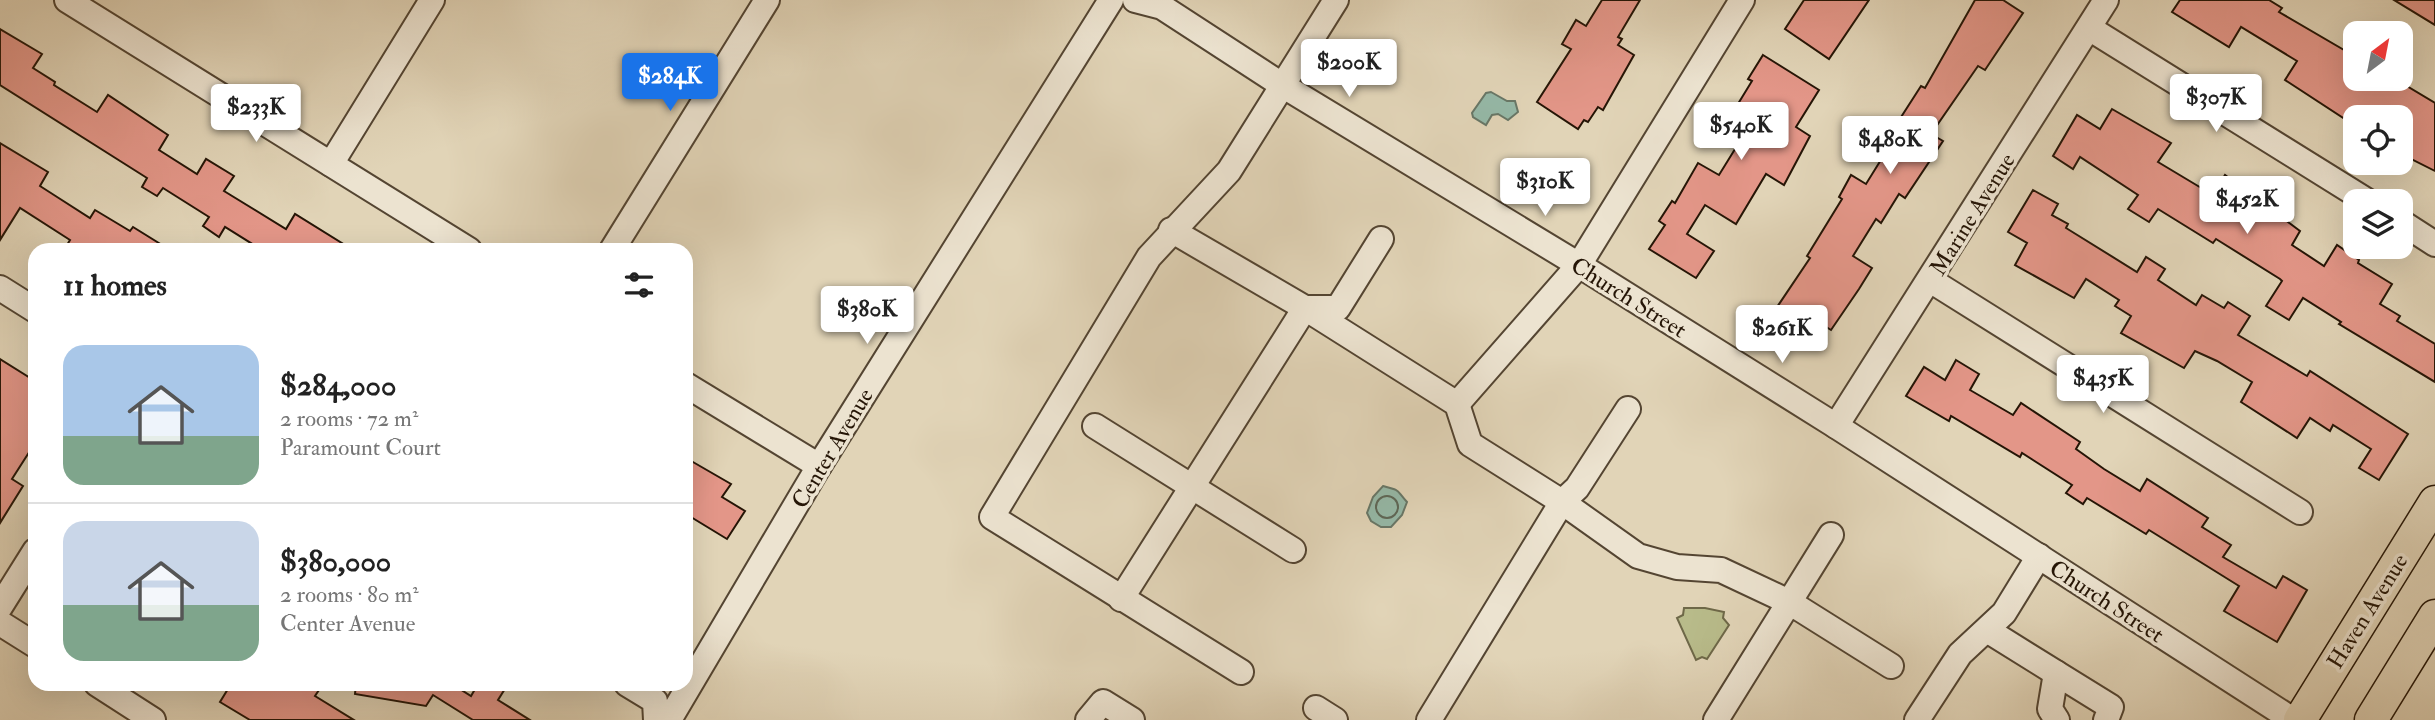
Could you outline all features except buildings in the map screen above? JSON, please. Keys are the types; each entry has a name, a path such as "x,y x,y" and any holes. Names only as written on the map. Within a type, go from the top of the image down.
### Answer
{"main road":[{"name":"Haven Avenue","path":"2300,720 2435,502"},
{"path":"2371,720 2435,616"}],"street":[{"path":"331,164 432,0"},
{"path":"616,243 766,0"},
{"name":"Center Avenue","path":"693,680 819,467 1111,0"},
{"name":"Church Street","path":"1135,0 1162,7 1282,85 1579,265 1836,426 2293,720"},
{"path":"1241,672 992,517 1149,257 1228,170 1336,0"},
{"path":"1457,404 1579,265 1742,0"},
{"name":"Marine Avenue","path":"1836,426 2106,0"},
{"path":"82,4 458,243"},
{"path":"2090,28 2348,189"},
{"path":"1171,230 1305,309 1457,404 1470,444 1562,502 1638,556 1677,567 1721,570 1789,603 1891,666"},
{"path":"2413,230 2435,244"},
{"path":"1305,309 1338,308 1381,239"},
{"path":"1930,280 2300,512"},
{"path":"0,288 28,306"},
{"path":"1121,599 1305,309"},
{"path":"693,389 819,467"},
{"path":"1429,720 1562,502 1577,488 1628,409"},
{"path":"1095,426 1293,550"},
{"path":"1717,720 1832,535"},
{"path":"1917,720 1959,654 2004,613 2039,556"},
{"path":"0,607 28,562"},
{"path":"0,623 28,641"},
{"path":"1987,630 2111,707 2106,720"},
{"path":"2056,673 2050,709 2057,720"},
{"path":"108,691 153,720"},
{"path":"639,691 655,701 656,720"},
{"name":"Center Avenue","path":"669,720 686,691"},
{"path":"1088,720 1103,702 1132,720"}],"shaded area":[{"path":"1684,608 1724,612 1723,618 1729,625 1707,659 1702,657 1696,660 1677,618 1683,615"}],"water":[{"path":"1491,92 1507,101 1515,101 1518,112 1508,120 1498,114 1492,115 1486,125 1473,117 1472,113 1486,93"},
{"path":"1383,486 1398,491 1407,502 1402,515 1391,527 1381,527 1371,521 1367,513 1373,497"}]}
